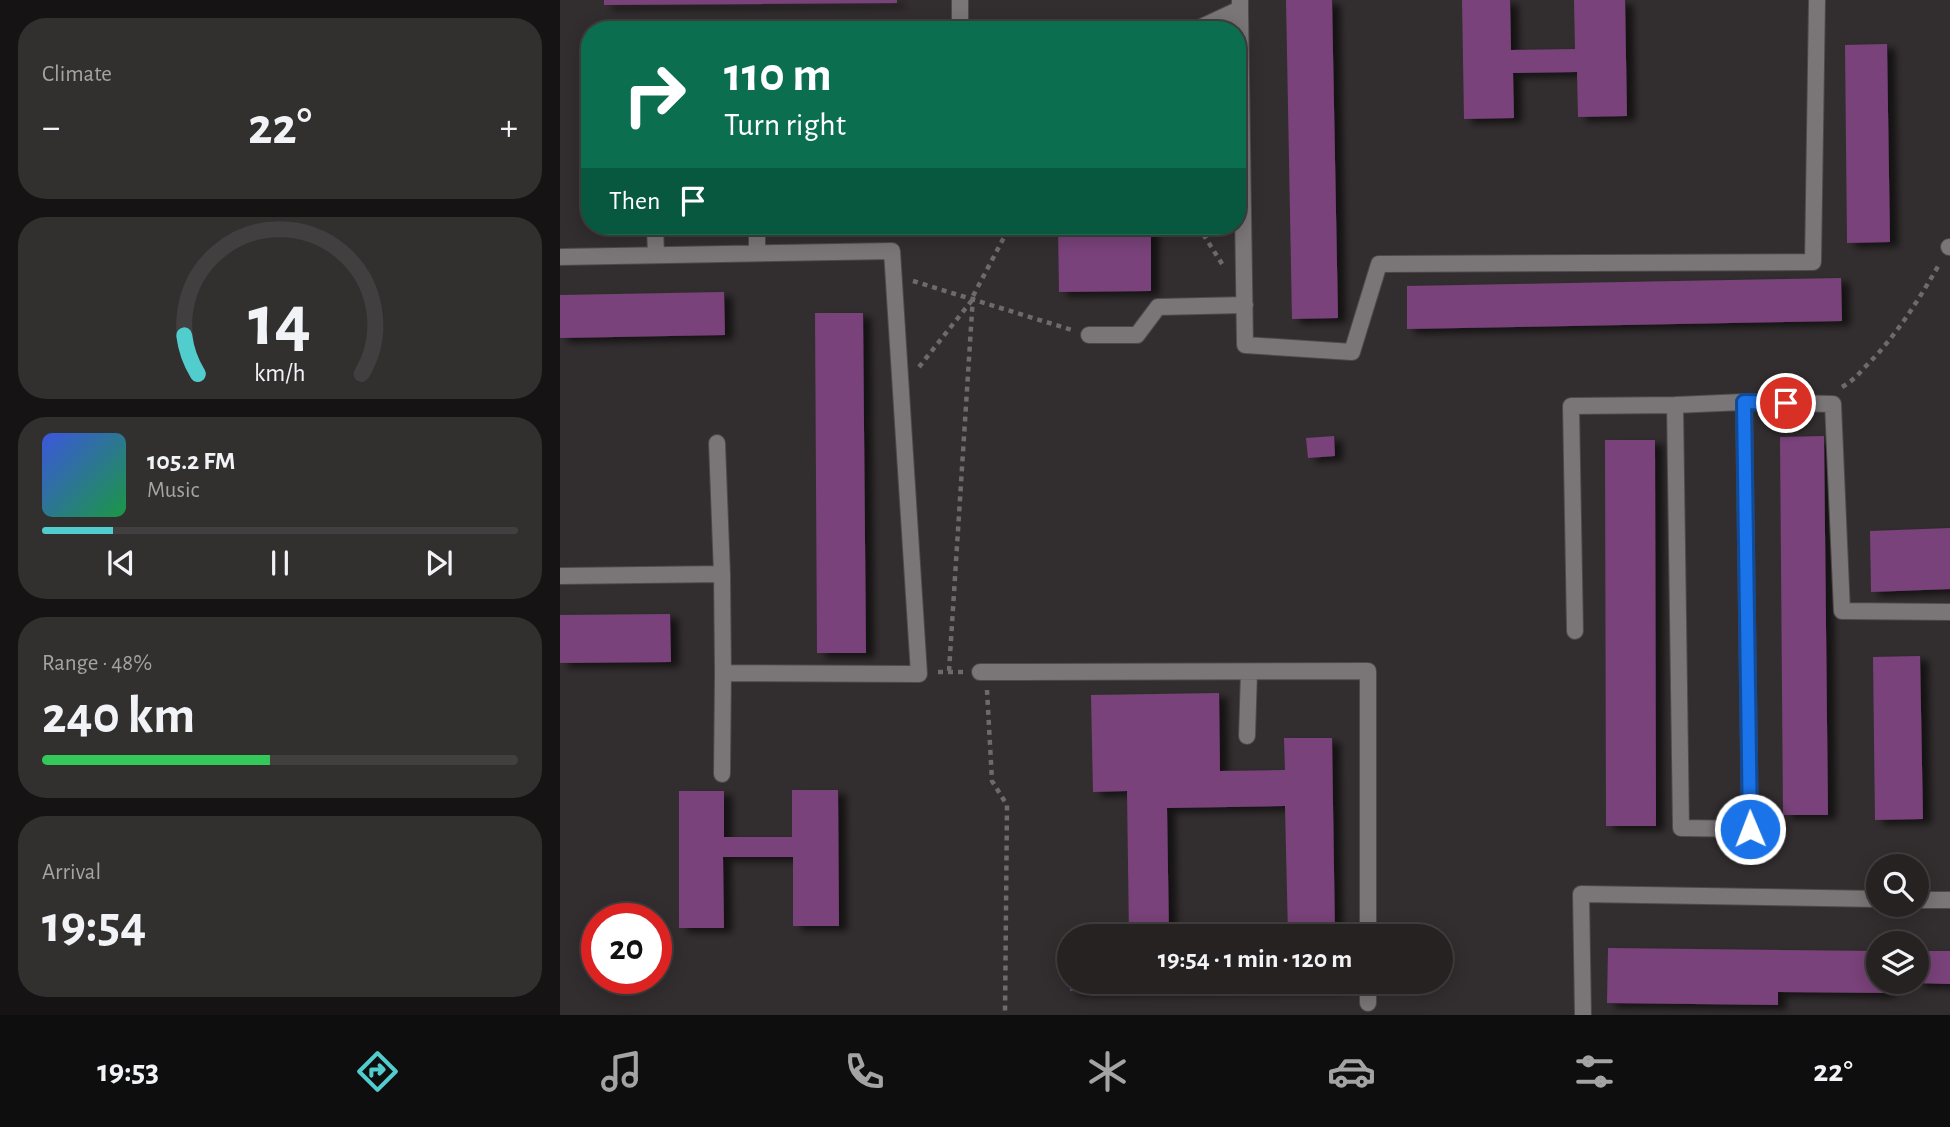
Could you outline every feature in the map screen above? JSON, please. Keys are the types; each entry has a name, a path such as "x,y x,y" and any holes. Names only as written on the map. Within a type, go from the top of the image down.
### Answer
{"lane":[{"path":"960,0 960,21"},
{"path":"1244,235 1245,345 1352,352 1379,264 1813,262 1817,0"},
{"path":"1211,21 1240,4"},
{"path":"655,235 656,254"},
{"path":"757,235 757,252"},
{"path":"560,257 892,251 919,674 723,673"},
{"path":"1089,335 1137,335 1158,307 1245,305"},
{"path":"1675,405 1681,828 1750,829 1744,402"},
{"path":"1576,631 1570,406 1744,402 1833,404 1842,611 1950,612"},
{"path":"717,443 722,574 722,774"},
{"path":"560,576 722,574"},
{"path":"980,672 1368,671 1368,924"},
{"path":"1247,736 1249,672"},
{"path":"1583,1015 1581,894 1866,899"},
{"path":"1929,900 1950,900"},
{"path":"1368,994 1368,1003"}],"path":[{"path":"949,671 973,296 1005,235"},
{"path":"1839,388 1849,383 1883,351 1916,304 1950,247"},
{"path":"894,275 1089,335"},
{"path":"901,389 973,299"},
{"path":"919,674 949,671 986,672 992,780 1007,805 1005,1015"}],"building":[{"path":"604,0 897,0 897,3 604,5"},
{"path":"1286,0 1332,0 1338,318 1292,319"},
{"path":"1462,0 1510,0 1511,50 1575,49 1574,0 1625,0 1627,116 1578,117 1577,72 1513,73 1514,118 1464,119"},
{"path":"1887,44 1890,242 1847,243 1845,45"},
{"path":"1058,235 1151,235 1151,291 1059,292"},
{"path":"1841,278 1842,321 1407,329 1407,286"},
{"path":"724,292 725,335 560,338 560,295"},
{"path":"815,313 863,313 866,653 817,653"},
{"path":"1334,436 1335,456 1308,458 1306,438"},
{"path":"1824,436 1828,815 1783,815 1780,437"},
{"path":"1605,440 1655,440 1656,826 1606,826"},
{"path":"1950,528 1950,589 1871,592 1870,531"},
{"path":"670,614 671,662 560,663 560,615"},
{"path":"1920,656 1923,819 1875,820 1873,657"},
{"path":"1219,693 1220,771 1285,770 1284,738 1332,738 1335,924 1288,924 1285,806 1167,808 1169,924 1129,924 1127,791 1093,792 1091,695"},
{"path":"792,790 838,790 839,926 793,926 793,857 723,857 724,928 679,928 679,791 724,791 724,837 792,837"},
{"path":"1608,948 1866,951 1866,993 1778,992 1778,1005 1607,1003"},
{"path":"1929,951 1950,951 1950,984 1929,983"}],"route":[{"path":"1750,829 1744,402 1786,403"}]}
